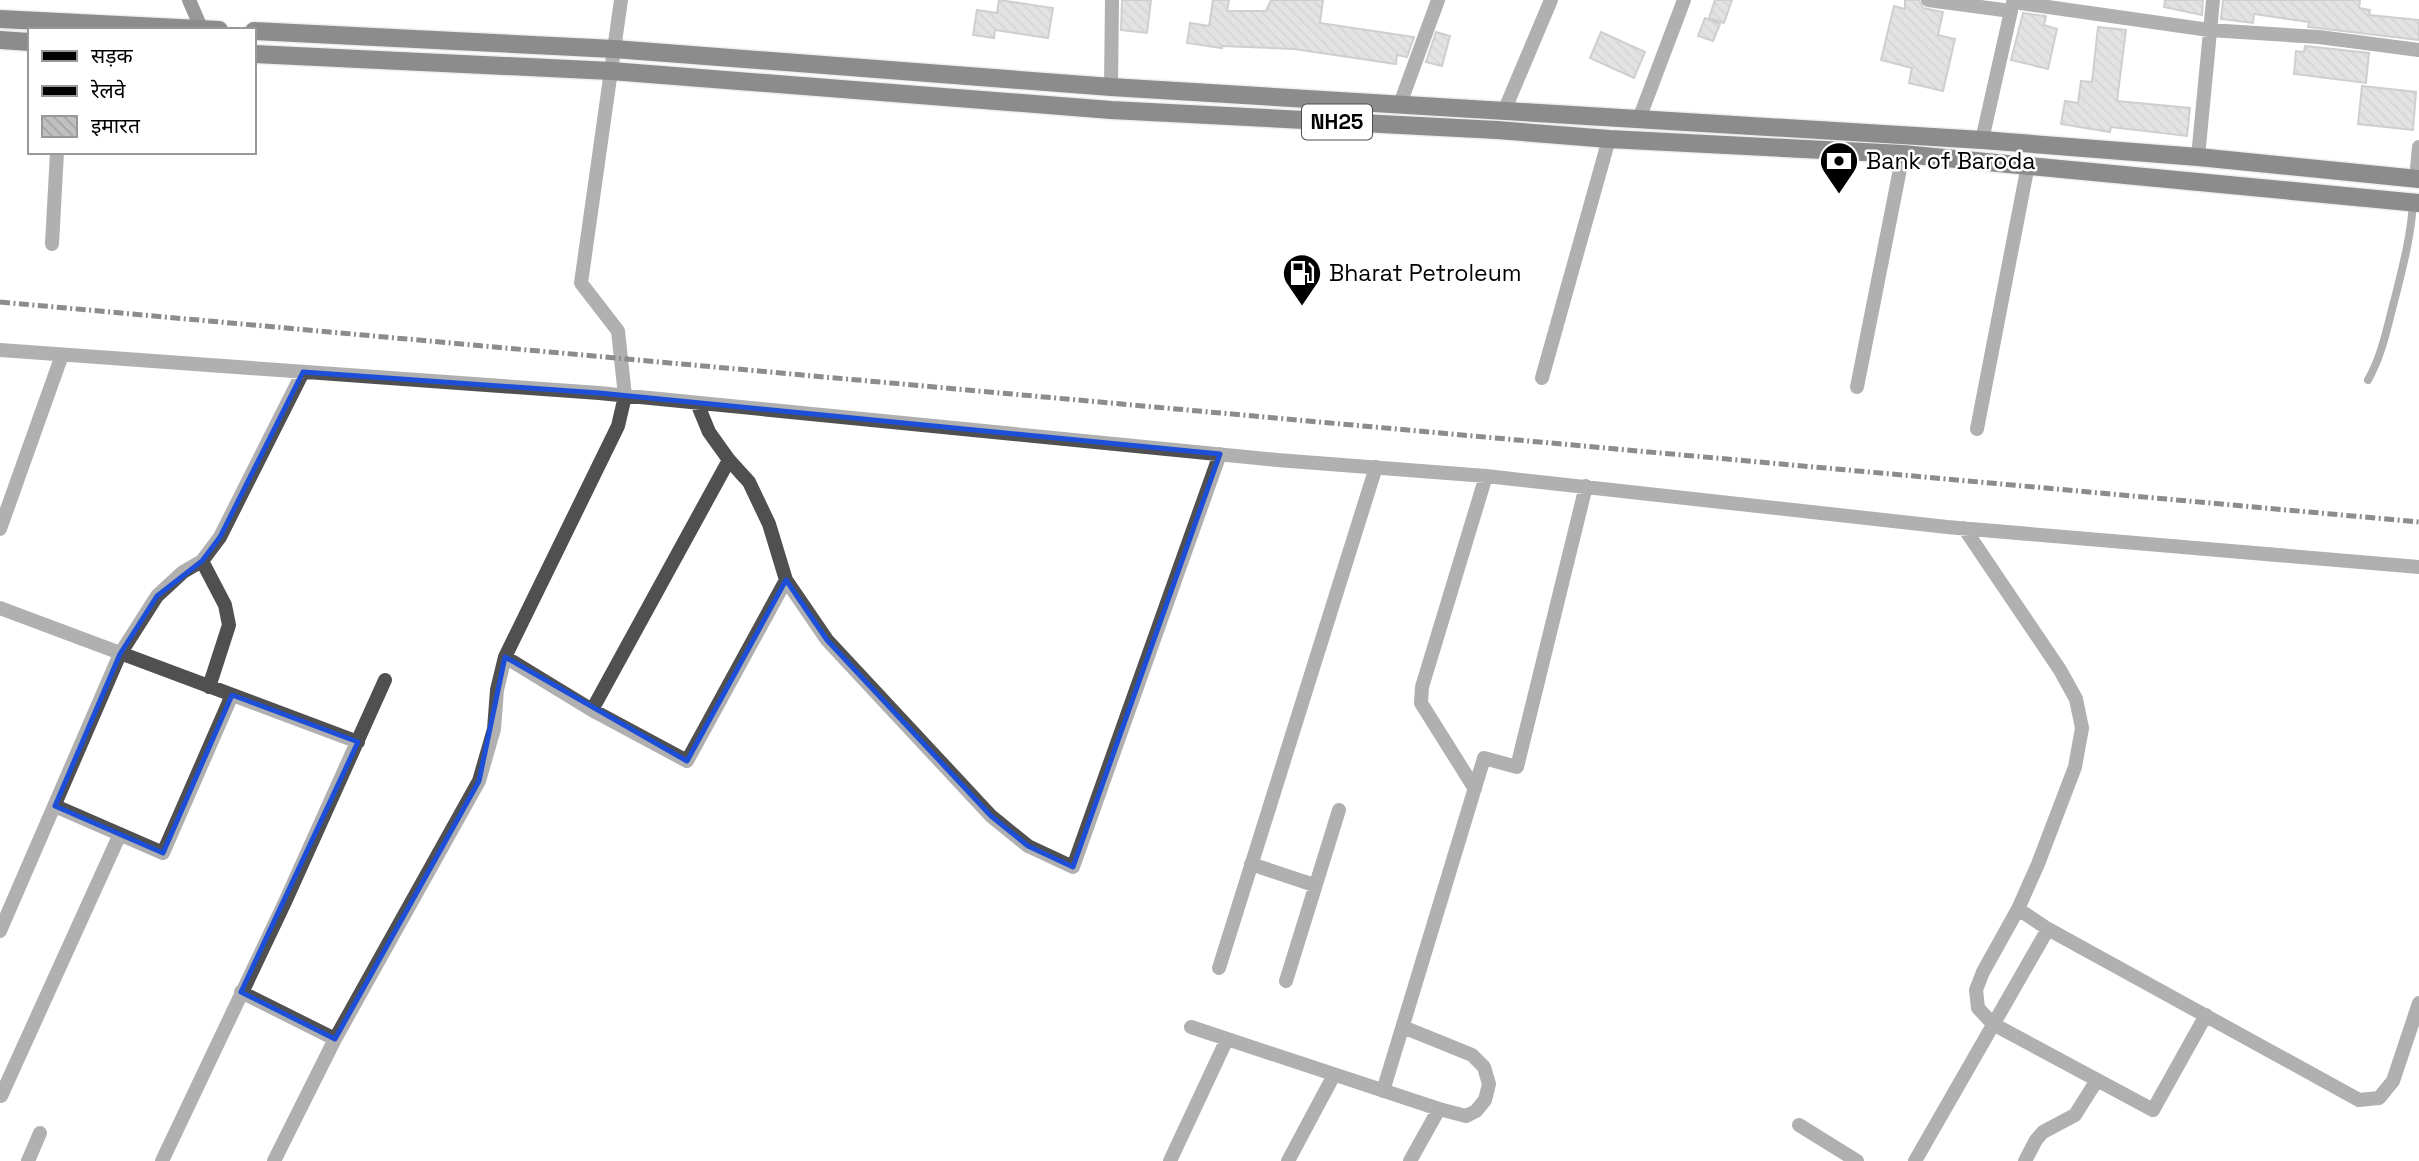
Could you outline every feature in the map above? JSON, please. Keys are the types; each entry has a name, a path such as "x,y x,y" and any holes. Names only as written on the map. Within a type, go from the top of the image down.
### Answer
{"main road":[{"path":"0,19 182,28"},
{"name":"NH25","path":"256,32 614,50 1111,87 1982,140 2198,157 2417,179"},
{"path":"0,40 28,41"},
{"name":"NH25","path":"256,54 611,71 1111,110 1903,154 2416,203"}],"street":[{"path":"189,0 202,28"},
{"path":"274,1161 335,1039 479,781 494,729 497,690 505,657 618,426 625,396 618,331 581,284 621,0"},
{"path":"1111,87 1112,0"},
{"path":"1400,104 1438,0"},
{"path":"1505,109 1551,0"},
{"path":"1639,119 1684,0"},
{"path":"1928,0 2013,4 2209,30 2319,37 2419,50"},
{"path":"2198,157 2213,0"},
{"path":"1982,140 2013,4"},
{"path":"1542,378 1609,139"},
{"path":"2417,179 2419,147"},
{"path":"52,244 57,154"},
{"path":"1857,387 1903,154"},
{"path":"1977,429 2028,165"},
{"path":"0,350 625,396 1220,454 1486,476 1964,528 2419,567"},
{"path":"0,529 62,355"},
{"path":"0,931 120,654 163,590 183,572 202,561 220,537 303,372"},
{"path":"697,403 709,432 749,482 769,524 786,580 827,640 991,816 1028,845 1073,867 1220,454"},
{"path":"592,710 729,460"},
{"path":"1219,968 1376,467"},
{"path":"1475,789 1421,703 1422,687 1486,476"},
{"path":"1383,1091 1484,758 1517,767 1586,486"},
{"path":"1964,528 2060,670 2076,699 2082,728 2075,767 2018,909 1976,990 1978,1008 1993,1024 2153,1110 2206,1015"},
{"path":"202,561 225,605 229,625 209,687"},
{"path":"505,657 592,710 687,761 786,580"},
{"path":"0,608 358,742"},
{"path":"162,1161 385,680"},
{"path":"55,806 163,853 232,695"},
{"path":"1286,981 1339,810"},
{"path":"1,1096 120,834"},
{"path":"1251,864 1314,885"},
{"path":"2018,909 2048,929 2359,1100 2379,1098 2393,1081 2413,1037 2419,1003"},
{"path":"1915,1161 2048,929"},
{"path":"241,992 335,1039"},
{"path":"1191,1027 1439,1109 1466,1116 1476,1111 1485,1100 1489,1084 1484,1067 1472,1055 1403,1027"},
{"path":"1170,1161 1227,1039"},
{"path":"1288,1161 1334,1075"},
{"path":"2025,1161 2043,1132 2075,1115 2097,1080"},
{"path":"1410,1161 1439,1109"},
{"path":"1799,1125 1857,1161"},
{"path":"29,1161 40,1133"}],"lane":[{"path":"2368,380 2385,344 2405,266 2416,203"}],"highlighted area":[{"path":"303,372 599,393 1220,454 1073,867 1028,846 991,816 827,640 786,580 687,761 505,657 479,781 335,1039 241,992 358,742 232,695 163,853 55,806 120,654 157,596 202,561 220,537"}],"building":[{"path":"999,0 1053,8 1048,38 995,30 994,38 973,35 977,10 997,13"},
{"path":"1122,0 1151,0 1147,33 1121,30"},
{"path":"1213,0 1229,0 1227,11 1266,11 1271,0 1323,0 1320,23 1414,37 1407,57 1397,55 1396,64 1294,49 1222,48 1187,43 1190,23 1209,26"},
{"path":"1715,0 1732,0 1724,23 1709,18"},
{"path":"1905,0 1919,0 1923,8 1943,12 1938,35 1955,39 1943,91 1909,83 1912,68 1881,60 1894,6 1905,9"},
{"path":"2165,0 2203,0 2202,15 2164,7"},
{"path":"2223,0 2360,0 2359,8 2370,10 2369,15 2419,20 2419,40 2308,27 2309,22 2254,14 2253,23 2221,19"},
{"path":"2023,13 2046,16 2044,25 2057,29 2048,69 2011,60"},
{"path":"1705,18 1720,24 1713,41 1698,36"},
{"path":"2098,27 2126,30 2117,101 2190,108 2187,136 2111,127 2110,132 2061,124 2065,101 2078,103 2081,81 2092,82"},
{"path":"1436,32 1450,36 1442,66 1426,62"},
{"path":"1601,32 1645,52 1634,78 1590,58"},
{"path":"2305,46 2369,53 2366,83 2294,74 2296,51 2304,52"},
{"path":"2362,86 2416,92 2413,130 2358,124"}],"railway":[{"path":"0,302 2419,522"}],"place":[{"name":"Bank of Baroda","path":"1839,195"},
{"name":"Bharat Petroleum","path":"1302,307"}]}
